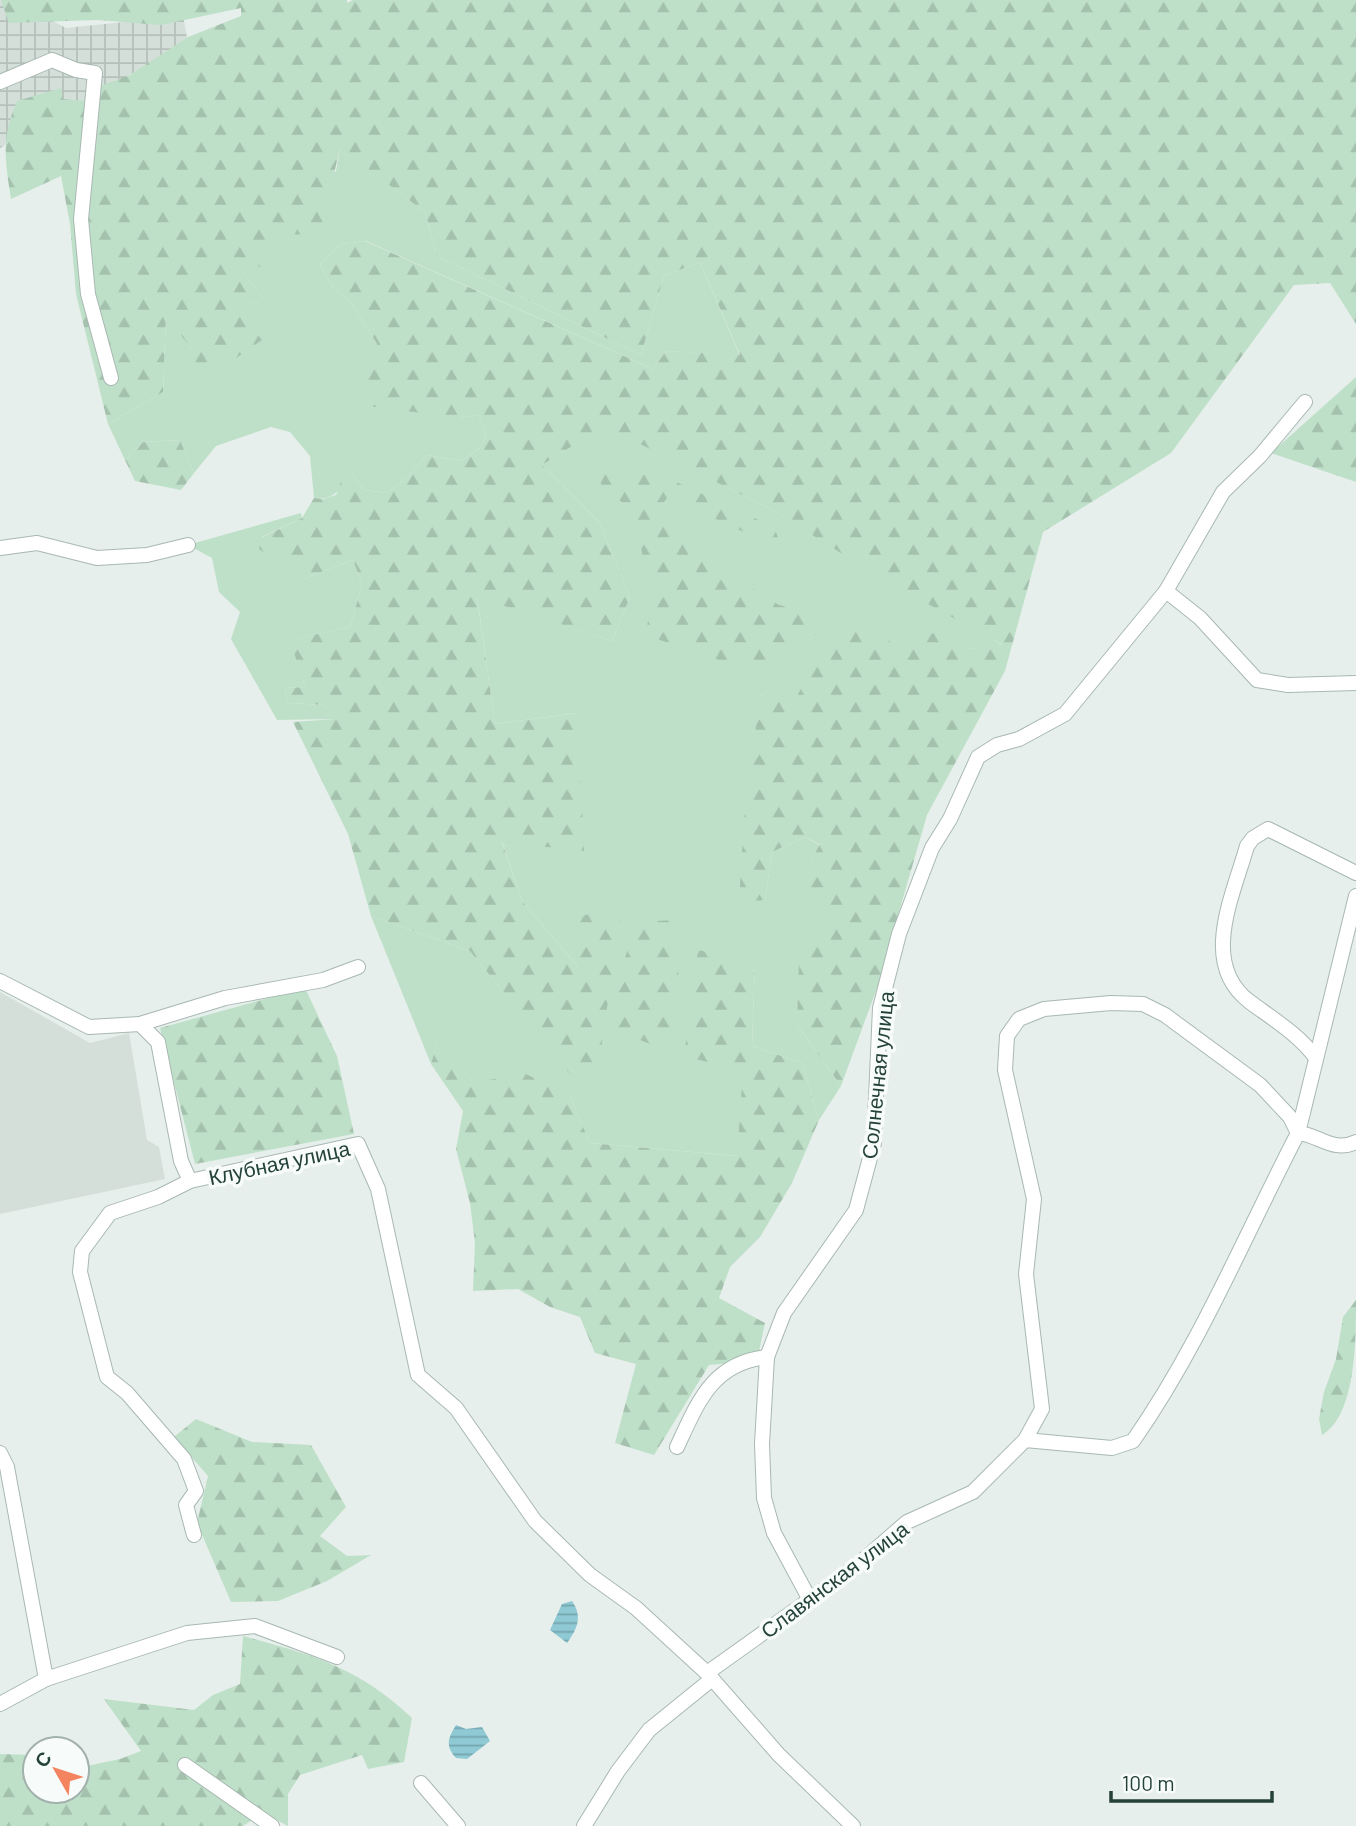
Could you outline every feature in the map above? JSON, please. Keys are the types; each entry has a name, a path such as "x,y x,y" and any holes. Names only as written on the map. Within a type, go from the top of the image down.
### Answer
{"street":[{"path":"0,82 52,60 76,70 95,73 81,219 88,294 111,378"},
{"name":"Солнечная улица","path":"810,1600 774,1533 764,1498 762,1444 767,1357 784,1313 856,1210 874,1143 880,1008 899,934 932,848 950,819 978,757 997,745 1019,739 1065,714 1166,591 1223,492 1260,456 1305,402"},
{"path":"0,548 37,543 97,558 147,555 188,545"},
{"path":"1166,591 1200,618 1257,680 1288,685 1356,683"},
{"path":"1315,1058 1304,1041 1238,993 1227,977 1221,959 1223,937 1247,846 1253,838 1268,829 1356,873"},
{"path":"1025,1440 1112,1448 1133,1441 1201,1332 1251,1223 1298,1133 1356,895"},
{"path":"0,981 89,1027 140,1024 225,998 323,980 358,967"},
{"name":"Славянская улица","path":"584,1826 618,1772 649,1730 709,1676 854,1568 907,1522 973,1492 1025,1440 1042,1409 1026,1274 1034,1199 1005,1070 1007,1036 1018,1019 1044,1009 1111,1003 1143,1004 1194,1035 1271,1097 1290,1116 1298,1133"},
{"name":"Клубная улица","path":"140,1024 158,1042 180,1161 190,1181 358,1144 378,1189 418,1375 456,1408 535,1521 590,1575 636,1608 709,1676"},
{"path":"1298,1133 1310,1134 1331,1146 1344,1147 1356,1142"},
{"path":"190,1181 158,1197 110,1213 82,1251 80,1272 107,1377 127,1394 184,1459 196,1491 186,1505 194,1535"},
{"path":"677,1447 700,1397 718,1377 743,1360 767,1357"},
{"path":"0,1453 7,1467 46,1679"},
{"path":"0,1704 46,1679 187,1633 255,1626 337,1657"},
{"path":"709,1676 779,1755 853,1826"},
{"path":"185,1765 272,1826"},
{"path":"421,1783 458,1826"}],"shaded area":[{"path":"0,0 21,0 22,5 66,28 183,16 188,42 0,148"},
{"path":"0,992 90,1043 129,1033 147,1140 159,1147 165,1179 0,1214"}],"green space":[{"path":"1,0 347,0 347,3 353,0 1356,0 1356,324 1330,283 1294,285 1171,453 1043,532 1005,671 927,815 877,988 841,1086 797,1025 799,958 844,921 807,902 810,863 820,844 805,837 772,852 765,900 739,902 744,819 760,695 794,701 838,625 880,625 904,666 909,634 947,633 971,649 1003,645 884,580 774,511 604,426 542,465 599,522 630,597 612,641 477,597 495,724 578,713 584,851 502,842 522,901 578,967 578,917 597,912 620,917 601,1050 582,1089 470,951 371,916 348,834 293,722 335,719 324,705 288,703 285,688 305,687 290,640 350,627 362,584 353,560 303,579 259,549 261,538 302,518 314,498 323,499 336,495 344,473 351,472 364,490 388,493 410,475 427,455 461,461 480,448 486,436 479,415 460,418 359,405 377,344 353,305 333,287 320,265 341,244 365,241 653,369 666,351 740,355 700,262 664,276 641,355 437,256 425,212 340,148 320,234 267,235 264,267 236,264 263,298 238,310 262,340 201,382 193,351 166,316 163,392 108,424 76,294 70,224 61,176 11,199 6,149 8,126 17,101 61,88 63,99 83,101 98,87 130,75 188,37 241,16 241,8 161,25 97,20 9,23"},
{"path":"340,147 425,212 437,256 641,355 664,276 700,262 740,356 666,351 653,369 366,241 341,244 320,265 333,287 353,305 377,344 460,418 479,415 486,436 480,448 461,461 427,455 410,475 388,493 364,490 351,472 337,492 321,498 314,498 310,456 290,432 271,427 216,446 194,473 180,440 143,442 125,460 108,424 163,392 166,315 193,351 261,340 237,310 263,298 235,263 336,171"},
{"path":"1356,377 1356,482 1271,453"},
{"path":"604,425 774,511 1004,646 971,649 947,634 905,667 794,702 760,695 765,900 772,852 805,837 820,845 810,863 844,921 797,1025 841,1086 819,1120 802,1063 752,1046 755,962 738,1156 590,1143 570,1096 473,1083 438,1040 431,1064 371,916 470,951 582,1088 579,968 522,901 502,841 577,713 495,724 477,596 612,641 630,597 599,522 542,465"},
{"path":"180,440 194,473 181,490 135,481 125,460 143,442"},
{"path":"596,471 663,476 774,527 783,550 668,497 655,513 683,530 707,566 749,586 779,605 808,611 816,635 796,642 766,676 645,635 657,580 643,558 638,531 625,504 604,491"},
{"path":"301,513 302,518 262,537 303,579 353,560 362,584 350,627 291,640 305,687 285,688 288,703 324,705 336,719 277,720 231,639 240,612 219,592 212,558 188,545"},
{"path":"676,920 679,991 668,1051 617,1031 617,988 635,922"},
{"path":"698,950 755,962 752,1046 802,1063 819,1120 792,1183 760,1237 730,1267 719,1298 765,1323 757,1361 709,1365 654,1455 615,1443 636,1364 595,1353 580,1317 550,1307 518,1289 473,1291 475,1243 470,1203 456,1149 463,1111 431,1064 438,1039 473,1083 524,1073 570,1096 590,1143 737,1156 743,1071 684,1056"},
{"path":"305,988 337,1056 354,1134 195,1164 160,1028"},
{"path":"1356,1300 1354,1356 1348,1395 1333,1425 1322,1435 1319,1419 1324,1392 1336,1359 1343,1317"},
{"path":"196,1419 252,1442 311,1445 346,1507 320,1536 347,1556 371,1555 327,1581 278,1601 231,1602 197,1523 208,1476 174,1437"},
{"path":"243,1636 334,1665 373,1686 412,1718 404,1762 368,1769 362,1755 300,1775 288,1794 288,1826 263,1813 243,1826 0,1826 0,1754 21,1755 21,1805 91,1805 91,1765 141,1751 104,1699 194,1710 213,1695 240,1684"}],"water":[{"path":"572,1601 578,1618 574,1633 567,1643 550,1630 562,1604"},
{"path":"456,1725 466,1729 482,1727 490,1741 467,1759 456,1758 450,1750 449,1742"}]}
